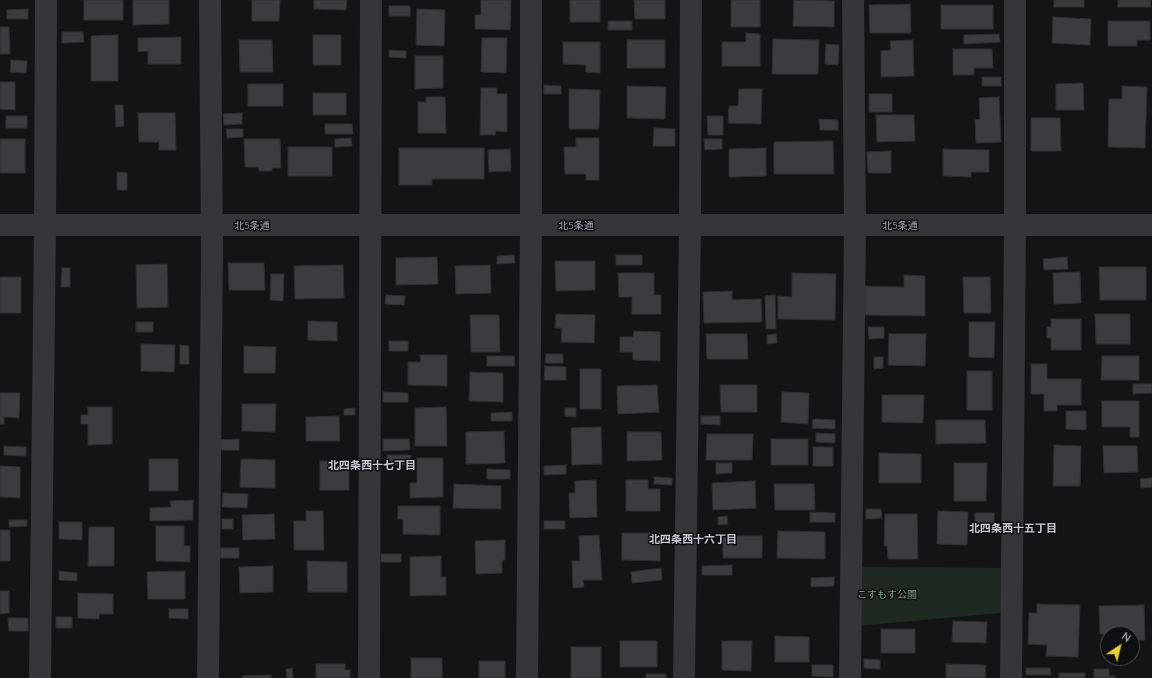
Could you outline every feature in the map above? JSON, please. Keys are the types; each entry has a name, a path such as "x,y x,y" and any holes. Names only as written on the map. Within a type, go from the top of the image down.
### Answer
{"street":[{"path":"40,678 46,0"},
{"path":"208,678 212,226 210,0"},
{"path":"369,678 371,0"},
{"path":"527,678 531,226 530,0"},
{"path":"684,678 690,226 691,0"},
{"path":"850,678 855,226 853,0"},
{"path":"1011,678 1015,226 1015,0"},
{"name":"北5条通","path":"0,225 1152,225"}],"green space":[{"name":"こすもす公園","path":"857,567 1010,568 1011,612 857,626"}],"building":[{"path":"84,0 123,0 123,20 84,20"},
{"path":"133,0 169,0 169,24 133,25"},
{"path":"252,0 280,0 279,21 252,21"},
{"path":"314,0 347,0 346,10 314,9"},
{"path":"481,0 511,0 510,30 475,29 475,15 481,15"},
{"path":"570,0 600,0 600,22 570,22"},
{"path":"634,0 665,0 665,19 635,19"},
{"path":"731,0 760,0 760,27 731,27"},
{"path":"794,0 834,1 834,27 793,26"},
{"path":"1054,0 1084,0 1084,7 1054,7"},
{"path":"1118,0 1150,0 1151,7 1118,7"},
{"path":"910,4 911,33 870,33 869,5"},
{"path":"941,5 993,5 993,29 941,29"},
{"path":"389,6 410,6 410,16 389,16"},
{"path":"28,9 28,19 7,19 7,10"},
{"path":"417,9 445,10 444,46 416,45"},
{"path":"1053,17 1091,19 1090,45 1052,43"},
{"path":"608,21 632,21 632,30 608,30"},
{"path":"1108,21 1150,21 1150,40 1137,40 1137,46 1108,46"},
{"path":"0,27 9,27 10,54 0,54"},
{"path":"62,32 83,32 84,42 62,43"},
{"path":"746,33 760,34 760,66 722,66 722,42 746,42"},
{"path":"999,34 1000,42 964,44 964,35"},
{"path":"118,35 118,81 91,81 91,36"},
{"path":"313,35 341,35 341,65 313,65"},
{"path":"181,37 181,64 148,64 148,51 138,52 138,38"},
{"path":"482,38 507,38 506,73 481,72"},
{"path":"773,39 819,40 818,74 772,74"},
{"path":"239,40 272,40 273,72 240,72"},
{"path":"627,40 665,40 665,68 627,68"},
{"path":"913,40 914,76 881,77 881,51 891,50 890,41"},
{"path":"563,42 600,42 600,73 586,72 586,65 563,64"},
{"path":"826,44 839,45 838,65 825,64"},
{"path":"953,49 992,49 993,68 974,68 974,75 953,75"},
{"path":"389,50 406,51 406,58 389,57"},
{"path":"415,56 443,56 443,88 415,89"},
{"path":"11,60 27,61 26,73 10,72"},
{"path":"982,77 1001,77 1001,86 982,86"},
{"path":"0,82 15,82 15,110 0,109"},
{"path":"1083,83 1084,110 1056,110 1056,84"},
{"path":"248,84 283,84 283,106 248,106"},
{"path":"544,85 561,86 561,94 544,94"},
{"path":"627,86 666,87 665,119 627,118"},
{"path":"1122,86 1147,87 1145,148 1108,147 1109,99 1122,99"},
{"path":"481,88 497,88 497,94 507,94 507,132 496,131 495,135 480,135"},
{"path":"569,89 600,90 599,129 569,129"},
{"path":"739,89 762,89 761,124 728,123 729,106 738,106"},
{"path":"313,93 346,93 346,115 313,115"},
{"path":"869,94 892,94 892,112 869,112"},
{"path":"426,97 445,97 446,133 418,133 418,102 426,102"},
{"path":"999,97 1001,142 976,143 975,120 980,119 979,98"},
{"path":"115,105 123,105 124,126 116,127"},
{"path":"138,113 175,113 176,150 159,150 159,142 139,142"},
{"path":"242,113 242,124 224,125 223,114"},
{"path":"876,115 914,115 915,141 877,142"},
{"path":"6,116 27,116 27,128 6,128"},
{"path":"707,116 723,116 723,135 708,135"},
{"path":"1031,118 1060,118 1061,151 1031,151"},
{"path":"819,119 838,120 838,130 820,130"},
{"path":"325,124 352,124 353,134 325,134"},
{"path":"654,128 675,129 675,146 653,146"},
{"path":"226,129 243,129 243,137 227,138"},
{"path":"351,138 352,146 335,147 335,139"},
{"path":"576,138 599,138 599,180 586,180 586,174 565,174 564,147 576,147"},
{"path":"0,139 25,139 25,173 0,173"},
{"path":"244,139 280,139 281,168 272,168 272,171 259,171 259,167 245,167"},
{"path":"704,139 722,139 722,149 705,150"},
{"path":"833,141 834,174 774,174 774,142"},
{"path":"288,147 332,147 332,176 288,176"},
{"path":"399,148 484,148 484,179 432,179 432,185 399,185"},
{"path":"766,148 766,176 729,177 729,149"},
{"path":"510,149 511,171 489,172 488,150"},
{"path":"943,149 989,150 989,172 971,172 971,177 943,176"},
{"path":"891,151 891,173 868,173 867,152"},
{"path":"117,172 127,173 127,190 117,190"},
{"path":"514,255 515,263 497,264 497,256"},
{"path":"616,255 642,255 642,265 616,265"},
{"path":"437,257 438,284 396,285 396,258"},
{"path":"1067,257 1068,269 1044,270 1043,259"},
{"path":"555,261 595,261 595,290 556,291"},
{"path":"228,263 264,263 265,290 229,290"},
{"path":"167,264 168,307 137,308 136,265"},
{"path":"343,265 344,298 295,299 294,266"},
{"path":"490,265 491,293 456,294 455,266"},
{"path":"1099,267 1146,267 1146,300 1100,300"},
{"path":"62,268 70,268 70,287 61,287"},
{"path":"1080,272 1081,303 1054,304 1053,273"},
{"path":"618,273 654,273 654,295 661,295 661,314 632,314 632,297 619,297"},
{"path":"792,273 836,274 835,320 778,319 778,296 792,297"},
{"path":"271,274 284,274 283,301 270,300"},
{"path":"904,275 925,276 925,316 865,315 865,286 904,287"},
{"path":"0,277 21,277 21,313 0,313"},
{"path":"963,277 990,277 991,313 964,313"},
{"path":"732,291 732,300 761,299 762,322 704,323 703,292"},
{"path":"386,295 405,296 404,305 385,304"},
{"path":"775,295 776,329 766,329 765,296"},
{"path":"556,314 595,315 594,343 561,342 562,328 555,328"},
{"path":"1095,314 1130,314 1130,344 1096,344"},
{"path":"470,315 499,315 500,352 471,352"},
{"path":"1051,319 1081,319 1081,350 1051,350 1051,338 1047,338 1047,327 1051,327"},
{"path":"308,321 337,322 337,341 308,340"},
{"path":"136,322 153,322 153,332 136,332"},
{"path":"969,322 995,322 994,358 969,357"},
{"path":"868,327 884,327 884,338 869,339"},
{"path":"634,331 660,332 660,361 633,360 633,352 620,352 620,337 633,337"},
{"path":"706,334 747,334 748,359 707,359"},
{"path":"776,334 777,343 767,344 767,335"},
{"path":"889,334 926,334 925,366 888,365"},
{"path":"389,341 408,341 408,351 389,351"},
{"path":"141,344 175,345 174,372 141,371"},
{"path":"180,345 189,346 189,364 180,364"},
{"path":"244,346 276,347 275,373 244,373"},
{"path":"546,354 563,354 563,363 545,363"},
{"path":"420,355 447,355 447,386 408,385 408,362 421,362"},
{"path":"487,356 514,356 515,366 487,366"},
{"path":"1102,356 1139,356 1139,380 1101,380"},
{"path":"874,357 883,357 883,368 874,369"},
{"path":"1031,364 1047,364 1047,379 1081,379 1081,405 1057,405 1057,411 1044,411 1044,394 1031,394"},
{"path":"545,366 566,367 566,380 544,380"},
{"path":"580,369 601,369 601,409 580,409"},
{"path":"967,371 992,371 992,410 967,410"},
{"path":"470,372 503,373 503,402 469,401"},
{"path":"1133,384 1152,384 1152,393 1133,394"},
{"path":"657,385 659,412 618,414 617,386"},
{"path":"720,385 757,385 757,412 721,412"},
{"path":"383,392 408,393 408,402 383,402"},
{"path":"782,392 809,393 808,424 781,422"},
{"path":"0,393 20,393 19,418 4,417 4,424 0,424"},
{"path":"882,395 924,395 923,423 882,422"},
{"path":"1102,401 1139,401 1139,437 1130,437 1130,427 1102,427"},
{"path":"242,404 276,404 275,432 242,431"},
{"path":"88,407 112,407 112,444 88,445 88,424 81,424 81,415 88,415"},
{"path":"446,407 447,446 415,446 415,408"},
{"path":"355,408 355,415 344,415 344,409"},
{"path":"565,408 576,408 576,417 565,416"},
{"path":"1066,411 1086,411 1086,430 1066,429"},
{"path":"512,412 512,421 491,421 491,413"},
{"path":"339,416 340,441 306,441 306,417"},
{"path":"701,416 720,416 720,425 701,424"},
{"path":"813,419 835,420 835,429 812,428"},
{"path":"936,420 985,420 986,443 936,444"},
{"path":"601,427 602,464 572,465 571,428"},
{"path":"504,431 505,463 466,464 466,432"},
{"path":"627,432 661,432 662,460 627,461"},
{"path":"816,433 835,434 835,443 816,442"},
{"path":"707,434 753,434 752,460 706,460"},
{"path":"239,439 239,450 218,450 218,440"},
{"path":"383,439 409,439 410,450 383,451"},
{"path":"771,439 808,439 808,465 771,465"},
{"path":"1054,445 1081,446 1080,486 1053,486"},
{"path":"4,446 26,447 26,456 4,455"},
{"path":"1103,446 1137,446 1138,472 1104,473"},
{"path":"813,447 833,447 833,466 813,466"},
{"path":"879,453 921,454 921,483 879,483"},
{"path":"387,455 411,455 411,465 387,465"},
{"path":"417,458 443,458 443,497 410,498 410,483 417,483"},
{"path":"149,459 178,459 178,491 149,491"},
{"path":"241,459 275,460 275,488 240,487"},
{"path":"320,461 349,461 349,490 320,490"},
{"path":"716,463 732,463 732,473 716,474"},
{"path":"954,463 987,463 986,501 954,501"},
{"path":"566,465 566,474 544,475 544,466"},
{"path":"0,466 20,467 20,498 0,497"},
{"path":"487,469 510,470 510,479 487,479"},
{"path":"654,477 672,478 672,485 654,484"},
{"path":"1152,478 1152,487 1141,488 1140,479"},
{"path":"596,480 597,517 570,518 569,493 575,493 575,481"},
{"path":"626,480 648,480 648,489 660,489 660,511 626,511"},
{"path":"755,481 756,508 713,510 712,483"},
{"path":"454,484 501,486 501,509 453,508"},
{"path":"774,484 814,484 815,510 775,510"},
{"path":"223,493 248,494 247,508 222,507"},
{"path":"193,500 193,520 150,521 150,508 171,507 170,501"},
{"path":"398,506 440,506 440,535 403,534 403,519 398,519"},
{"path":"866,509 881,509 882,518 866,519"},
{"path":"306,511 323,511 324,550 294,550 294,521 306,521"},
{"path":"938,511 968,512 967,545 937,544"},
{"path":"810,512 835,513 835,522 810,522"},
{"path":"975,513 994,513 994,531 975,531"},
{"path":"274,514 275,539 243,540 242,515"},
{"path":"885,514 917,514 918,559 888,559 887,546 884,546"},
{"path":"727,516 728,524 718,525 718,517"},
{"path":"222,519 233,519 233,529 222,529"},
{"path":"9,520 27,520 27,526 9,527"},
{"path":"544,521 565,521 565,529 544,529"},
{"path":"59,522 82,522 82,540 59,539"},
{"path":"156,526 184,526 184,546 190,546 190,562 156,561"},
{"path":"89,527 114,527 114,566 88,566"},
{"path":"0,530 10,530 10,561 0,561"},
{"path":"778,531 825,532 825,559 777,558"},
{"path":"622,533 660,533 660,561 622,560"},
{"path":"599,535 602,580 583,580 584,587 573,588 572,561 580,561 579,536"},
{"path":"723,536 762,536 762,558 723,558"},
{"path":"505,540 505,560 502,560 502,573 476,574 475,541"},
{"path":"220,548 239,548 239,558 220,558"},
{"path":"381,554 401,554 401,562 381,562"},
{"path":"441,556 441,577 446,577 446,595 410,596 410,557"},
{"path":"307,561 347,562 347,592 308,592"},
{"path":"732,565 732,575 702,575 702,566"},
{"path":"273,566 273,592 240,593 239,567"},
{"path":"661,568 662,580 632,583 631,572"},
{"path":"59,571 77,573 77,581 59,580"},
{"path":"185,571 185,599 148,599 147,572"},
{"path":"834,577 834,586 811,587 811,578"},
{"path":"0,591 9,591 9,613 0,614"},
{"path":"78,593 113,594 113,614 99,614 99,619 78,618"},
{"path":"1037,604 1080,605 1078,657 1046,656 1047,645 1028,644 1029,613 1037,613"},
{"path":"1144,605 1145,640 1140,640 1140,626 1100,626 1100,634 1099,606"},
{"path":"169,609 188,609 188,619 169,618"},
{"path":"56,617 72,617 72,628 56,628"},
{"path":"8,618 28,618 28,631 9,631"},
{"path":"953,621 987,622 986,643 952,642"},
{"path":"881,629 915,629 915,653 881,653"},
{"path":"775,636 809,637 809,662 775,662"},
{"path":"620,641 657,641 657,667 620,667"},
{"path":"722,641 752,641 751,671 722,670"},
{"path":"571,647 601,647 601,678 571,678"},
{"path":"411,658 442,658 442,678 411,678"},
{"path":"864,659 880,660 880,669 864,668"},
{"path":"479,661 505,661 505,678 479,678"},
{"path":"316,664 345,664 345,670 350,670 350,678 316,678"},
{"path":"946,664 986,665 985,678 946,678"},
{"path":"812,665 833,665 833,677 812,676"},
{"path":"292,668 293,678 287,678 286,669"},
{"path":"1026,668 1050,668 1051,675 1026,675"},
{"path":"1094,669 1109,669 1109,676 1115,676 1115,678 1094,678"},
{"path":"1059,673 1085,673 1085,678 1059,678"},
{"path":"646,674 666,674 666,678 646,678"},
{"path":"271,675 271,678 242,678 242,676"}],"district":[{"name":"北四条西十七丁目","path":"372,466"},
{"name":"北四条西十五丁目","path":"1013,529"},
{"name":"北四条西十六丁目","path":"693,540"}]}
